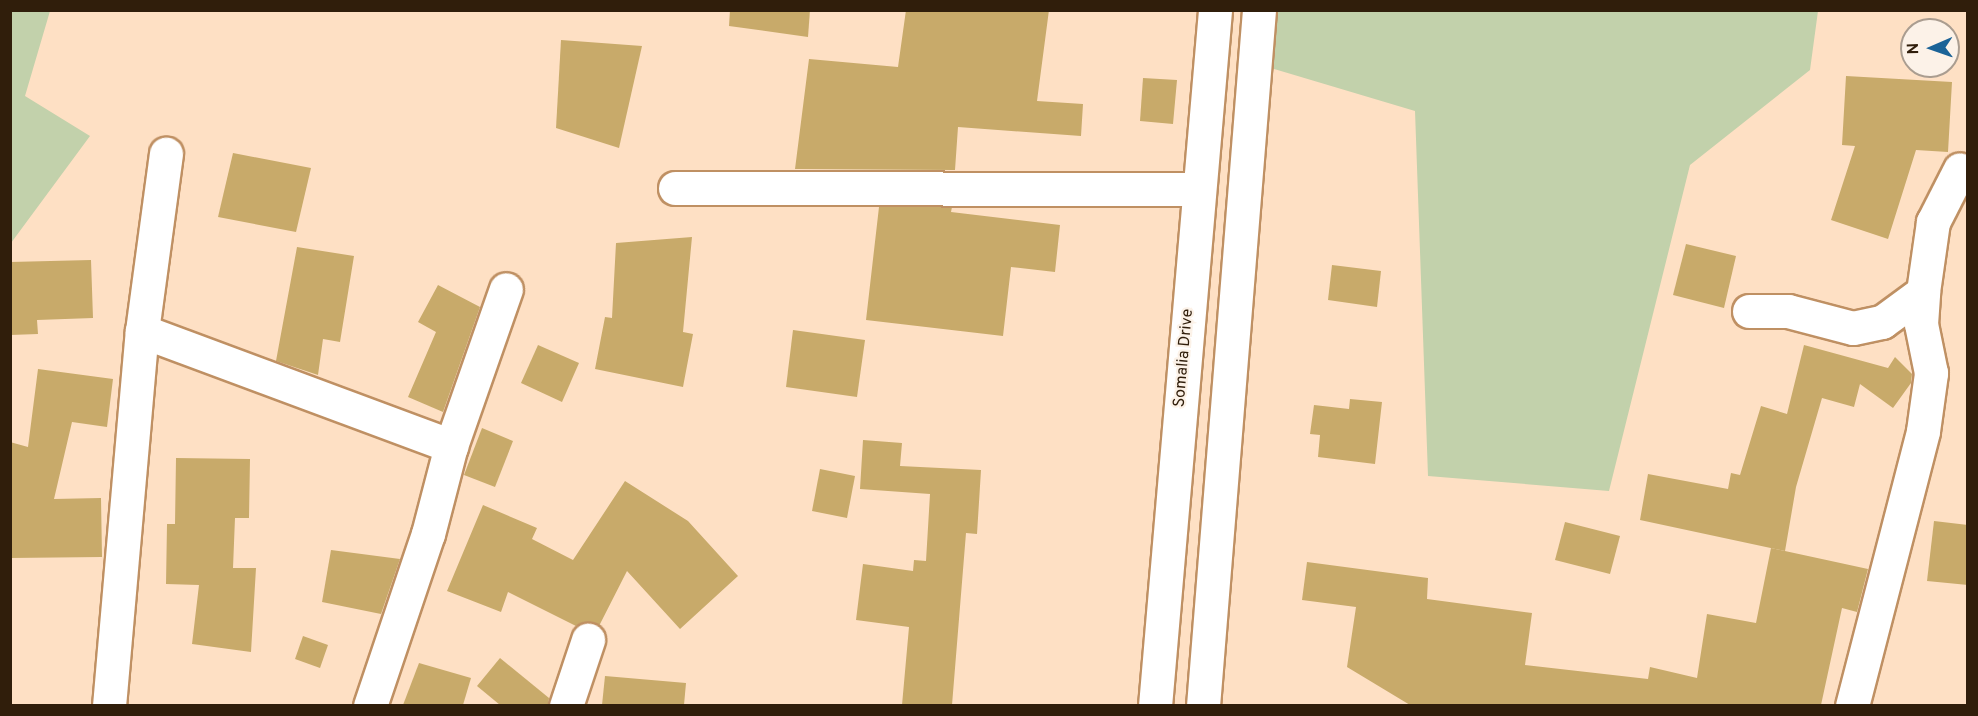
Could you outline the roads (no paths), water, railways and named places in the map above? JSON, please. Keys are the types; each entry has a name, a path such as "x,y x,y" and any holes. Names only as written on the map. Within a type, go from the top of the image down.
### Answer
{"street":[{"name":"Somalia Drive","path":"1155,705 1215,10"},
{"path":"1203,705 1259,10"},
{"path":"109,705 142,331 166,154"},
{"path":"1852,705 1923,431 1931,373 1921,324 1933,222 1965,163"},
{"path":"675,188 1199,189"},
{"path":"370,705 428,534 451,446 506,289"},
{"path":"1749,311 1788,311 1853,328 1882,322 1923,292"},
{"path":"142,331 451,446"},
{"path":"567,705 588,640"}]}
